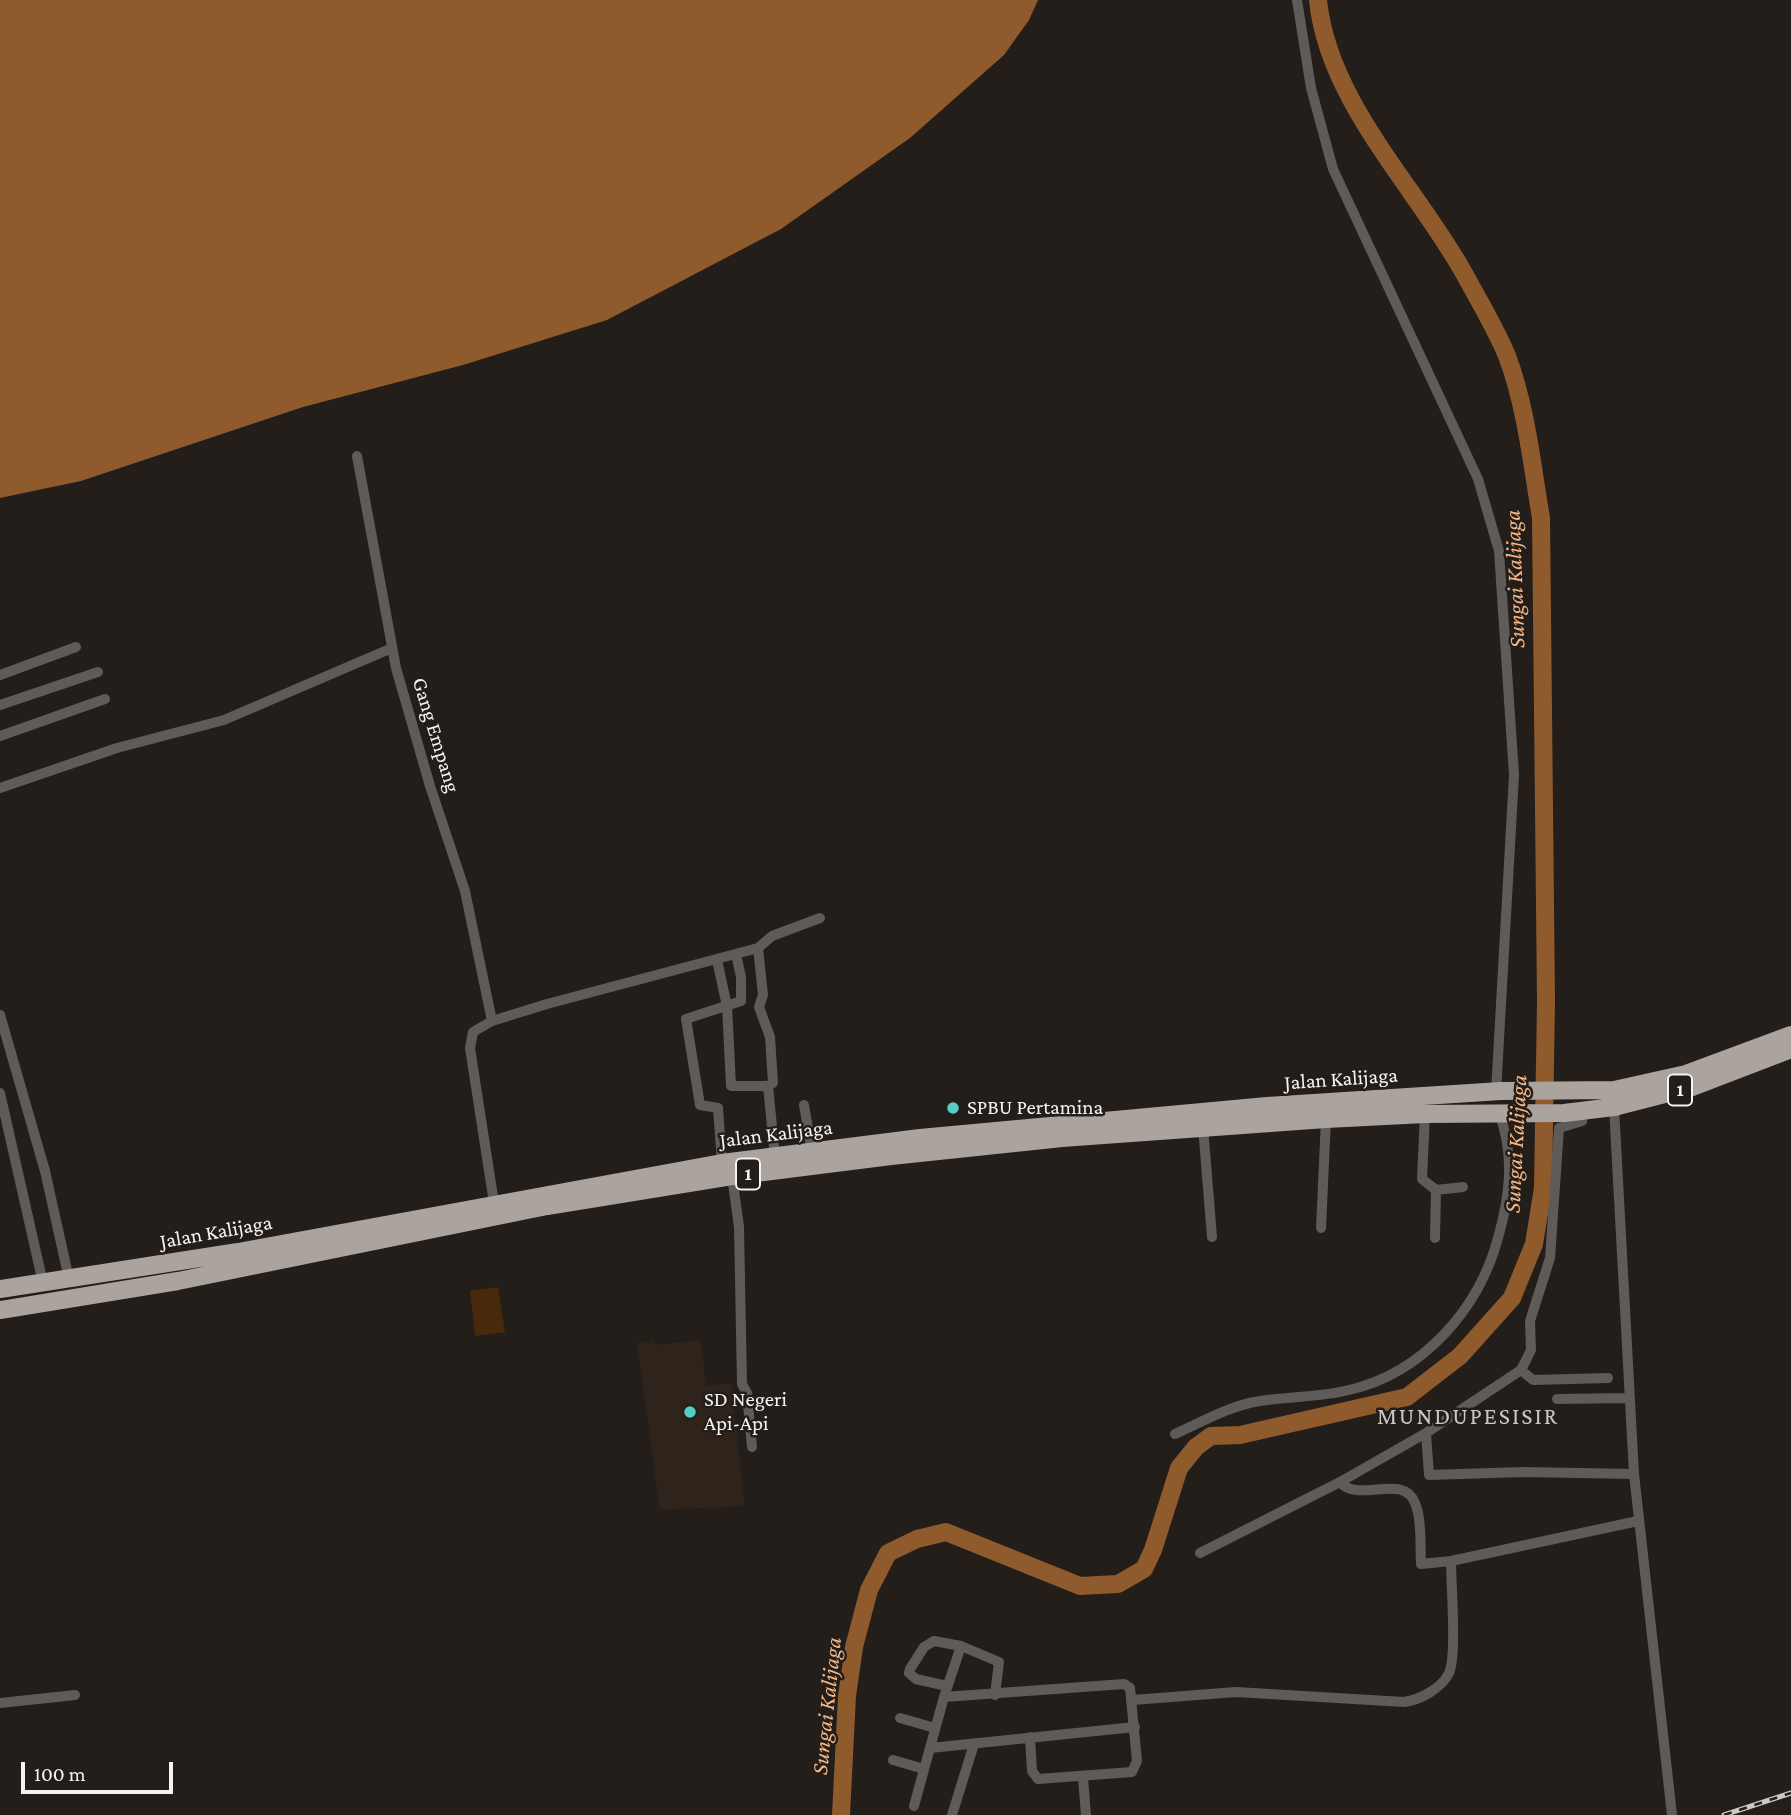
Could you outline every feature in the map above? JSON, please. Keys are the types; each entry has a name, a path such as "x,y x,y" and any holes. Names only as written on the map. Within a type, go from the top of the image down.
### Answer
{"highway":[{"name":"Jalan Kalijaga","path":"4,1309 178,1280 727,1170 775,1157 1140,1117 1499,1092 1614,1090 1653,1082 1791,1035"},
{"name":"1","path":"1583,1111 1614,1107 1692,1087 1791,1049"},
{"name":"Jalan Kalijaga","path":"1,1289 392,1224 494,1203 727,1170 1326,1119 1583,1111"},
{"path":"1,1289 4,1309"}],"street":[{"path":"1297,0 1311,88 1333,169 1478,479 1499,551 1514,775 1499,1092"},
{"name":"Gang Empang","path":"357,456 392,648 430,786 465,891 492,1021"},
{"path":"0,675 76,647"},
{"path":"0,788 117,748 224,720 392,648"},
{"path":"0,705 98,671"},
{"path":"0,736 105,699"},
{"path":"494,1203 470,1048 473,1032 492,1021 758,948 772,936 820,918"},
{"path":"758,948 763,995 759,1007 768,1030 773,1079 768,1086 775,1157"},
{"path":"736,954 742,999 687,1020 700,1105 718,1110 739,1227 741,1384 747,1393 752,1447"},
{"path":"717,960 727,1006 731,1086 768,1086"},
{"path":"0,1015 45,1171 69,1279"},
{"path":"0,1093 43,1283"},
{"path":"804,1105 812,1152"},
{"path":"1614,1107 1623,1229 1634,1474 1672,1815"},
{"path":"1199,1553 1340,1482 1426,1433 1521,1370 1531,1350 1530,1321 1550,1258 1559,1128 1582,1121 1583,1111"},
{"path":"1175,1434 1254,1402 1362,1387 1412,1362 1439,1340 1460,1316 1481,1282 1499,1237 1510,1159 1503,1113"},
{"path":"1425,1114 1422,1179 1436,1190 1463,1187"},
{"path":"1321,1228 1326,1119"},
{"path":"1203,1128 1212,1237"},
{"path":"1436,1190 1436,1238"},
{"path":"1521,1370 1533,1380 1608,1378"},
{"path":"1557,1399 1629,1398"},
{"path":"1426,1433 1429,1475 1523,1472 1634,1474"},
{"path":"1340,1482 1352,1490 1407,1491 1416,1505 1421,1564 1451,1561 1639,1521"},
{"path":"1133,1700 1236,1692 1404,1702 1417,1699 1439,1684 1450,1668 1451,1561"},
{"path":"995,1695 999,1662 961,1646 939,1641 930,1642 909,1671 916,1679 946,1692 995,1695 1124,1684 1129,1686 1135,1727 1137,1764 1134,1770 1083,1778 1035,1778 1032,1771 1030,1737"},
{"path":"914,1806 961,1646"},
{"path":"0,1703 75,1695"},
{"path":"900,1718 935,1728"},
{"path":"930,1748 1135,1727"},
{"path":"952,1815 975,1744"},
{"path":"892,1760 925,1769"},
{"path":"1083,1778 1086,1815"}],"shaded area":[{"path":"0,0 1038,0 1029,20 1004,55 910,138 781,229 607,320 463,365 303,407 81,481 0,498"},
{"path":"498,1287 505,1332 475,1336 470,1291"},
{"name":"SD Negeri Api-Api","path":"654,1340 655,1345 701,1340 706,1386 731,1383 745,1506 660,1510 637,1343"}],"waterway":[{"name":"Sungai Kalijaga","path":"841,1815 847,1696 854,1647 869,1590 888,1553 917,1539 946,1532 1080,1586 1118,1584 1144,1569 1153,1550 1179,1468 1196,1447 1211,1436 1240,1435 1407,1397 1460,1356 1512,1298 1534,1244 1543,1188 1546,1001 1541,518 1528,436 1514,375 1498,336 1445,242 1356,109 1338,74 1325,38 1318,0"}],"railway":[{"path":"1724,1815 1791,1793"}],"place":[{"name":"SPBU Pertamina","path":"953,1108"},
{"name":"SD Negeri Api-Api","path":"690,1412"}],"district":[{"name":"MUNDUPESISIR","path":"1468,1417"}]}
